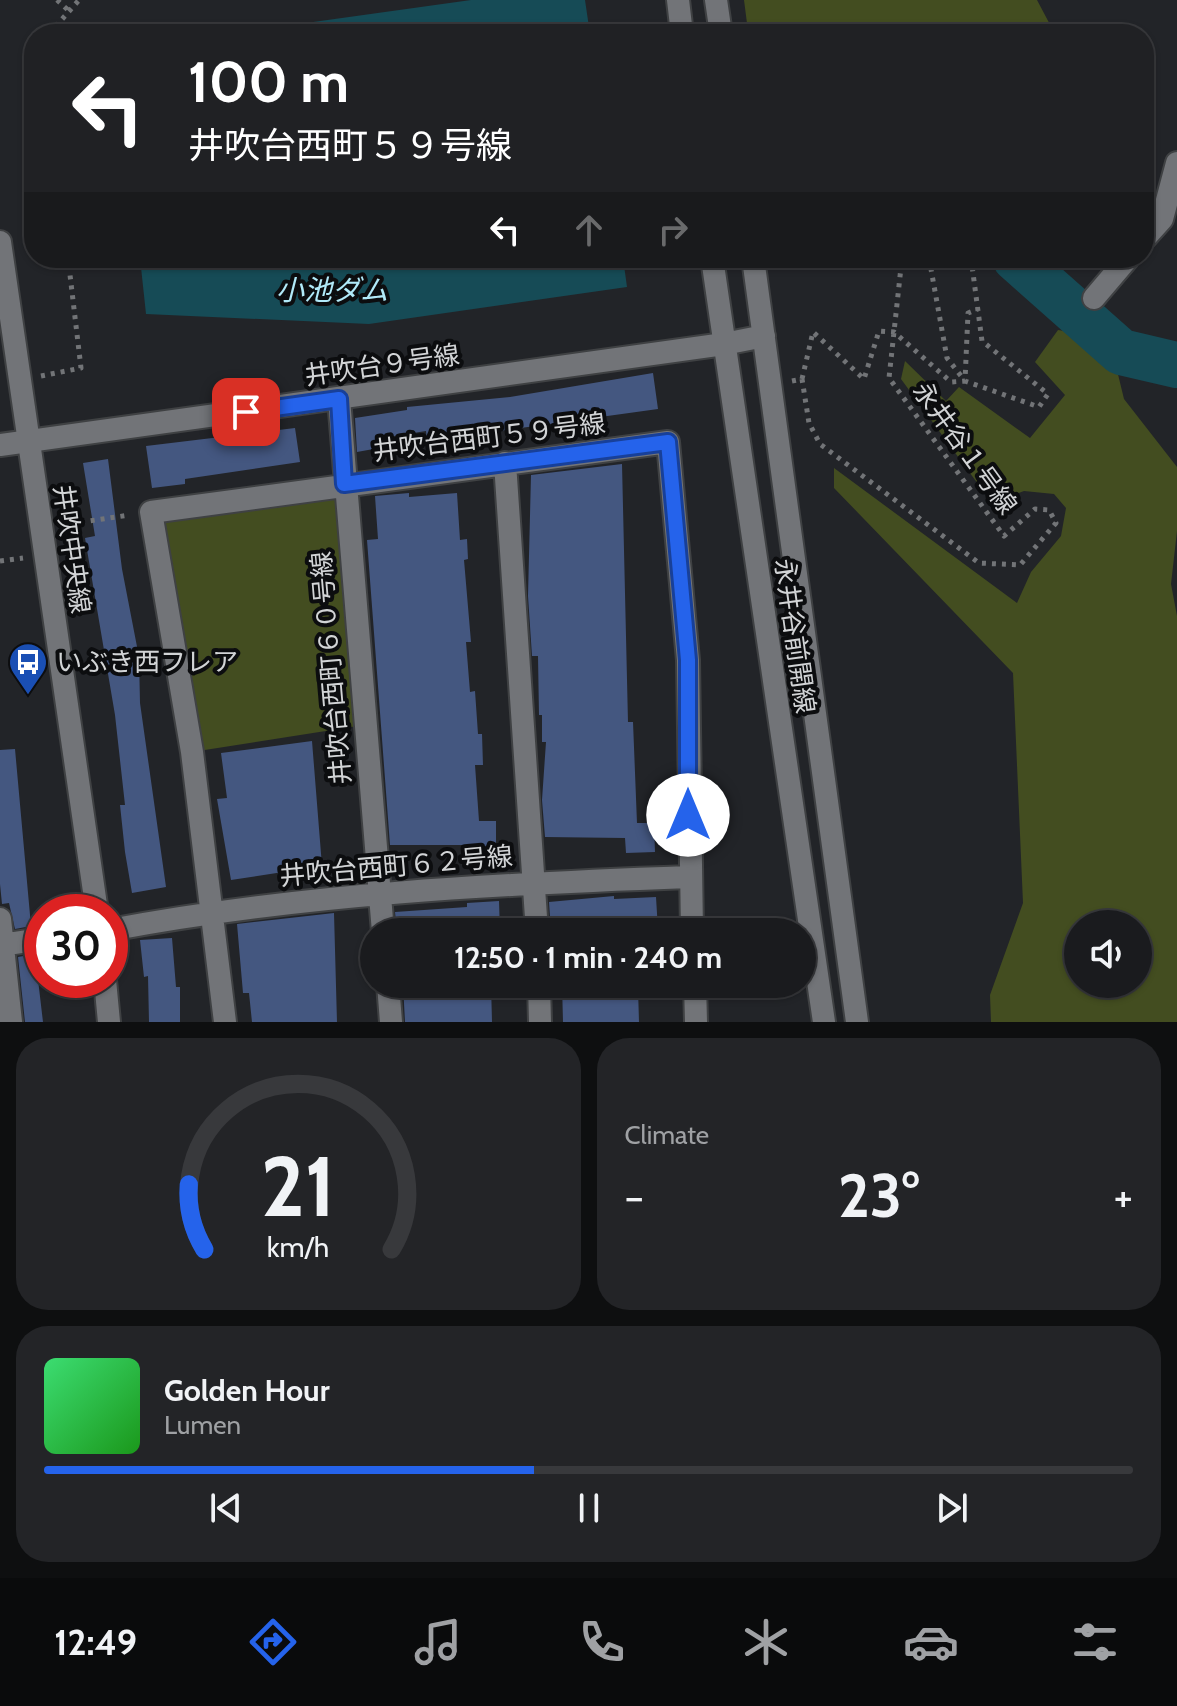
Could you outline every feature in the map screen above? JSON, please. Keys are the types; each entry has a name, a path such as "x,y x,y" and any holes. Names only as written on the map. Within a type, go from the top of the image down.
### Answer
{"street":[{"path":"678,0 681,24"},
{"path":"716,0 720,24"},
{"path":"1154,228 1162,219 1177,163"},
{"name":"井吹中央線","path":"0,242 94,894"},
{"name":"永井谷前開線","path":"713,268 824,1022"},
{"name":"永井谷前開線","path":"754,268 857,1022"},
{"path":"1094,298 1120,268"},
{"name":"井吹台９号線","path":"0,445 764,336"},
{"name":"井吹台西町６０号線","path":"339,399 382,918"},
{"name":"井吹台西町５９号線","path":"151,512 668,442 688,660 691,918"},
{"path":"505,463 536,918"},
{"path":"151,512 192,752 225,1022"},
{"name":"井吹台西町６２号線","path":"128,927 213,911 379,893 535,882 689,877"},
{"path":"0,919 11,1022"},
{"path":"2,945 24,942"},
{"path":"107,998 109,1022"},
{"path":"389,998 391,1022"},
{"path":"539,998 540,1022"},
{"path":"695,998 696,1022"}],"path":[{"path":"57,0 69,11"},
{"path":"58,24 79,0"},
{"path":"19,380 81,368 69,268"},
{"name":"永井谷１号線","path":"802,379 809,423 820,444 979,563 1020,565 1056,523 1049,510 1035,509 1004,536 889,378 901,268"},
{"name":"永井谷１号線","path":"931,268 947,358 965,381 1039,407 1048,394 982,341 972,268"},
{"path":"772,384 802,379 813,332 864,379 879,331 894,332 951,382 965,381 968,313 978,309"},
{"path":"41,528 151,512"}],"green space":[{"path":"744,0 1037,0 1050,24 747,24"},
{"path":"1058,330 1076,333 1115,362 1124,399 1177,467 1177,531 1171,584 1177,616 1177,1022 991,1022 990,995 1023,903 1013,673 834,488 834,468 1017,603 1031,572 1061,536 1066,508 1054,494 1024,491 1005,498 978,484 901,379 905,361 946,401 959,387 1030,438 1065,395 1035,362"},
{"path":"344,484 364,725 192,752 151,512"}],"water":[{"path":"471,0 585,0 589,24 299,24"},
{"name":"小池ダム","path":"141,268 624,268 627,287 369,324 146,314"}],"building":[{"path":"653,373 658,409 427,441 426,431 388,437 390,446 357,452 355,418 407,410 407,407 510,397"},
{"path":"295,428 300,462 185,479 185,484 152,488 146,446"},
{"path":"108,459 122,569 139,657 140,703 166,887 132,893 120,805 125,805 115,715 85,538 95,536 83,463"},
{"path":"622,464 628,722 633,722 637,823 654,823 655,852 626,853 625,838 545,837 542,800 546,742 542,742 538,656 532,656 528,596 531,475"},
{"path":"409,493 409,497 457,493 460,540 467,539 468,559 464,560 471,642 466,642 470,692 475,691 478,734 482,734 483,765 475,765 479,821 496,821 496,858 465,858 464,845 390,845 367,540 378,539 375,496"},
{"path":"312,741 322,866 231,880 217,799 227,798 221,753"},
{"path":"15,749 28,894 24,894 24,927 15,929 9,903 2,904 0,884 0,750"},
{"path":"614,896 614,899 656,897 657,918 550,918 549,902"},
{"path":"499,901 500,918 396,918 395,912 467,907 467,903"},
{"path":"334,913 337,1022 252,1022 249,993 243,993 237,924"},
{"path":"172,938 176,987 180,987 180,1022 149,1022 148,976 144,977 140,940"},
{"path":"24,956 24,998 40,998 43,1022 25,1022 18,957"},
{"path":"404,998 491,998 492,1022 405,1022"},
{"path":"562,998 638,998 639,1022 563,1022"}],"waterway":[{"path":"1026,268 1121,352 1177,365"}],"place":[{"name":"いぶき西フレア","path":"28,696"}],"route":[{"path":"246,412 339,399 344,484 668,442 688,660 688,815"}]}
